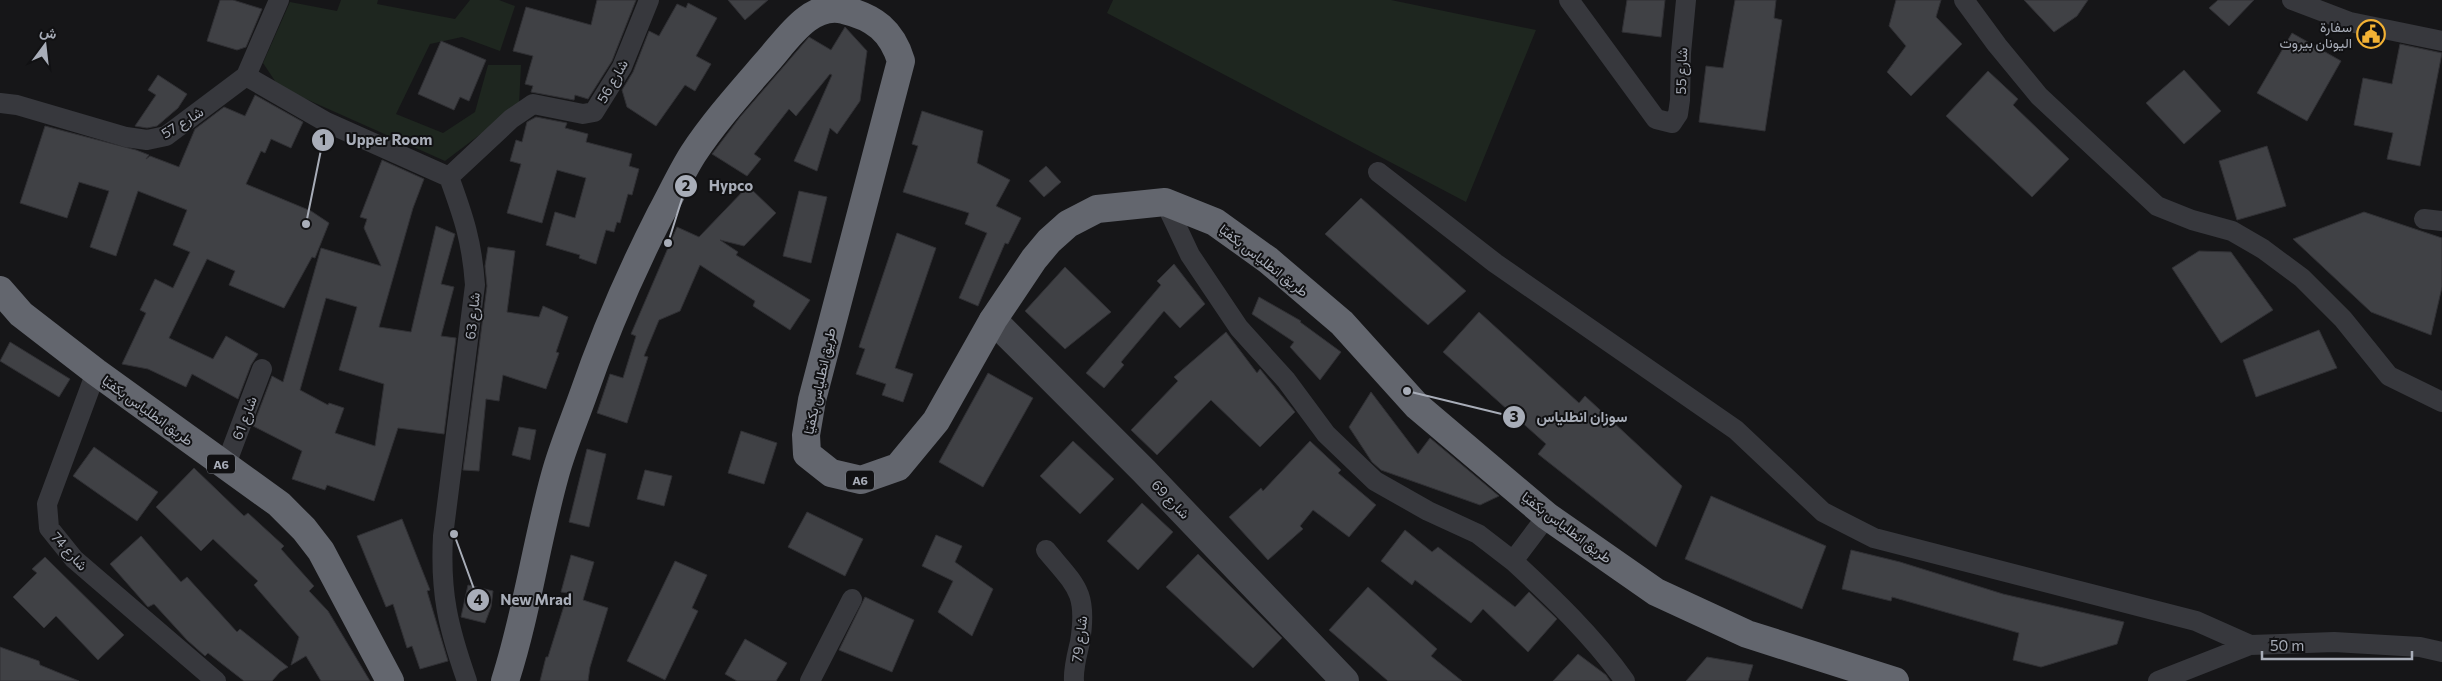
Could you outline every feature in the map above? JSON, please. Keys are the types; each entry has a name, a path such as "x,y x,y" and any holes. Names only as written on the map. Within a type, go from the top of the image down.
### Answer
{"highway":[{"name":"طريق انطلياس بكفيّا","path":"505,681 520,633 555,475 620,298 642,251 694,153 743,90 796,29 813,13 828,8 842,9 862,16 885,29 896,45 901,61 812,400 806,436 807,454 831,473 862,480 898,467 936,421 993,320 1034,259 1068,224 1097,210 1164,202 1215,222 1268,260 1342,323 1417,406 1547,516 1656,592 1747,634 1895,681"},
{"name":"طريق انطلياس بكفيّا","path":"0,290 21,314 96,372 225,467 279,504 304,529 321,551 390,681"}],"street":[{"name":"شارع 57","path":"0,103 17,105 106,132 147,140 166,136 186,123 246,76 279,0"},
{"name":"شارع 56","path":"449,177 511,119 533,104 583,114 594,112 622,67 649,0"},
{"name":"شارع 55","path":"1570,0 1656,119 1672,123 1678,114 1680,53 1686,0"},
{"path":"1964,0 1997,46 2039,96 2156,206 2192,220 2232,231 2263,249 2302,278 2343,320 2389,376 2442,402"},
{"path":"2293,0 2350,22 2442,41"},
{"path":"246,76 326,122 449,177"},
{"path":"1378,172 1495,263 1736,430 1823,512 1874,538 2196,621 2250,645"},
{"name":"شارع 63","path":"449,177 473,250 475,285 443,536 442,561 443,586 451,636 467,681"},
{"path":"1164,202 1190,255 1239,328 1286,380 1326,434 1375,481 1428,511 1478,534 1513,561 1563,606 1625,681"},
{"name":"شارع 69","path":"993,320 1144,471 1345,681"},
{"name":"شارع 61","path":"225,467 262,369"},
{"name":"شارع 74","path":"96,372 47,504 49,528 74,559 216,681"},
{"path":"1513,561 1547,516"},
{"name":"شارع 79","path":"1046,550 1075,586 1082,600 1083,623 1074,681"},
{"path":"810,681 852,599"},
{"path":"2158,681 2250,645 2334,642 2420,647 2442,652"}],"shaded area":[{"path":"341,0 378,0 377,4 455,19 470,0 499,0 515,6 500,51 462,37 430,44 396,114 443,133 475,112 488,65 521,65 519,105 445,161 279,87 263,63 290,2 337,11"},
{"path":"1113,0 1391,0 1536,30 1466,202 1107,13"}],"building":[{"path":"220,0 233,0 262,9 246,47 237,50 207,41"},
{"path":"597,0 636,0 612,61 588,99 575,95 574,100 531,92 533,86 525,84 533,56 513,51 526,7 591,25"},
{"path":"728,0 768,0 745,20"},
{"path":"1627,0 1665,0 1661,37 1622,32"},
{"path":"1735,0 1776,0 1774,18 1782,20 1765,131 1699,122 1706,66 1723,68"},
{"path":"1896,0 1941,0 1936,17 1962,44 1911,96 1887,72 1906,46 1889,26"},
{"path":"2024,0 2088,0 2077,16 2054,32"},
{"path":"2218,0 2254,0 2229,26 2209,8"},
{"path":"688,3 717,18 696,56 711,64 695,91 685,85 656,126 627,107 622,90 633,72 649,31 659,36 677,4 686,8"},
{"path":"845,27 867,51 860,101 837,134 830,128 817,171 794,161 832,75 830,74 796,116 789,109 754,154 761,159 747,176 712,154 740,117 809,37 831,50"},
{"path":"2292,33 2341,61 2307,121 2257,93"},
{"path":"441,41 486,60 469,101 460,97 454,110 418,94"},
{"path":"2400,44 2442,53 2420,166 2387,159 2393,133 2354,125 2363,78 2392,84"},
{"path":"2184,70 2221,111 2184,144 2146,103"},
{"path":"1988,71 2018,99 2013,105 2069,159 2032,197 1946,116"},
{"path":"158,75 187,94 178,108 157,126 147,128 135,126 156,95 148,90"},
{"path":"255,95 303,122 291,148 271,139 265,153 261,151 246,184 311,211 329,223 315,258 312,257 284,308 229,285 235,271 207,259 169,338 213,359 226,336 258,354 251,365 238,399 192,374 186,387 148,369 122,364 146,313 140,310 155,279 173,288 190,252 173,245 187,210 138,191 116,256 90,247 109,191 79,182 67,218 20,203 45,126 136,150 149,155 146,159 150,156 179,167 195,129 224,107 245,116"},
{"path":"922,111 983,131 977,163 1010,180 996,206 1021,218 1008,244 1005,243 978,306 959,298 987,233 965,224 969,213 903,192 918,146 912,144"},
{"path":"536,117 567,123 565,128 588,134 586,142 632,154 629,166 639,169 632,195 628,194 620,223 617,222 614,232 606,230 596,264 579,258 580,255 546,245 555,212 575,218 586,178 557,170 542,223 507,213 521,164 510,161 516,140 522,142 527,122"},
{"path":"2267,146 2286,206 2237,220 2219,161"},
{"path":"382,160 424,179 413,208 379,327 411,332 436,226 455,234 441,284 454,287 441,336 456,338 444,434 398,428 374,501 327,485 325,490 292,479 302,451 253,426 272,376 283,382 321,248 381,266 364,228 367,219 360,217","holes":["326,298 357,307 339,370 384,384 375,446 335,433 344,408 329,403 328,405 300,390"]},
{"path":"1046,166 1061,182 1044,197 1029,181"},
{"path":"748,186 776,213 744,246 720,240 738,252 736,255 810,300 790,330 753,306 755,301 700,265 680,311 659,320 644,356 648,357 627,423 597,413 610,374 623,378 636,336 631,334 677,227 699,237"},
{"path":"799,191 827,197 811,263 783,256"},
{"path":"1361,198 1466,291 1428,325 1325,234"},
{"path":"2364,212 2442,238 2442,287 2431,335 2371,312 2293,239"},
{"path":"897,233 936,248 895,368 913,374 903,402 882,395 886,384 856,374 865,349 859,347"},
{"path":"488,247 515,251 507,312 539,317 543,306 568,317 556,352 559,353 546,389 503,375 499,401 486,399 479,471 463,470 487,286 485,266"},
{"path":"2199,251 2231,252 2273,310 2221,343 2172,268"},
{"path":"1174,264 1205,304 1180,328 1164,311 1121,362 1124,365 1104,388 1086,373 1161,285 1157,281"},
{"path":"1065,267 1111,312 1065,349 1025,311"},
{"path":"1259,297 1301,321 1341,352 1320,380 1290,347 1294,342 1252,314"},
{"path":"1479,312 1579,403 1585,396 1682,486 1656,547 1538,454 1546,444 1443,352"},
{"path":"2319,330 2337,368 2256,397 2243,360"},
{"path":"1226,332 1257,373 1260,369 1295,412 1260,447 1211,400 1157,455 1131,430 1178,381 1174,377"},
{"path":"10,342 70,379 59,397 0,361"},
{"path":"988,373 1033,398 983,487 939,462"},
{"path":"1371,392 1418,454 1430,438 1499,496 1480,505 1381,470 1372,462 1349,427"},
{"path":"519,427 536,430 530,460 512,455"},
{"path":"741,431 777,443 764,484 728,473"},
{"path":"1073,441 1114,479 1080,514 1040,476"},
{"path":"1310,441 1341,470 1338,473 1376,505 1349,537 1313,510 1300,526 1303,529 1268,560 1229,517 1261,488 1263,491"},
{"path":"94,447 158,492 137,521 73,476"},
{"path":"587,449 606,454 589,527 569,522"},
{"path":"194,468 244,516 248,513 284,546 281,549 314,586 309,591 328,611 370,681 321,681 306,656 291,665 299,637 254,585 258,581 213,539 201,551 156,507"},
{"path":"645,470 672,476 664,506 637,499"},
{"path":"1711,496 1826,546 1802,609 1685,559"},
{"path":"1142,503 1173,532 1138,570 1107,541"},
{"path":"807,512 863,539 845,576 788,547"},
{"path":"402,519 430,590 427,591 448,661 420,669 412,646 407,648 393,604 386,607 357,536"},
{"path":"1405,530 1432,552 1438,547 1515,607 1529,592 1557,619 1528,652 1483,609 1471,623 1415,580 1412,585 1381,561"},
{"path":"936,535 962,546 955,562 993,589 972,636 938,612 953,581 922,566"},
{"path":"141,536 181,582 187,577 237,632 240,629 288,667 280,672 272,681 244,681 208,653 205,656 187,640 154,604 148,607 110,564"},
{"path":"1851,550 1900,562 2003,594 2124,622 2117,644 2041,667 2013,660 2019,633 1892,597 1891,601 1842,589"},
{"path":"1198,554 1282,638 1253,668 1166,587"},
{"path":"571,555 594,562 583,600 608,608 590,667 588,681 540,681 546,657 548,657 568,593 561,592"},
{"path":"45,557 124,635 98,660 56,616 44,628 13,597 37,573 32,569"},
{"path":"675,561 707,575 692,608 698,611 665,680 627,661"},
{"path":"468,585 493,591 491,607 485,623 461,617"},
{"path":"1368,587 1437,649 1431,656 1462,681 1388,681 1329,630"},
{"path":"865,597 914,620 892,672 839,650"},
{"path":"745,639 787,663 776,681 737,681 725,674"},
{"path":"0,647 39,661 40,665 79,681 0,681"},
{"path":"1578,654 1606,675 1610,681 1553,681"},
{"path":"1707,657 1753,665 1748,681 1686,681"}],"place":[{"name":"سفارة اليونان بيروت","path":"2371,34"},
{"name":"Upper Room","path":"306,224"},
{"name":"Hypco","path":"668,243"},
{"name":"سوزان انطلياس","path":"1407,391"},
{"name":"New Mrad","path":"454,534"}]}
